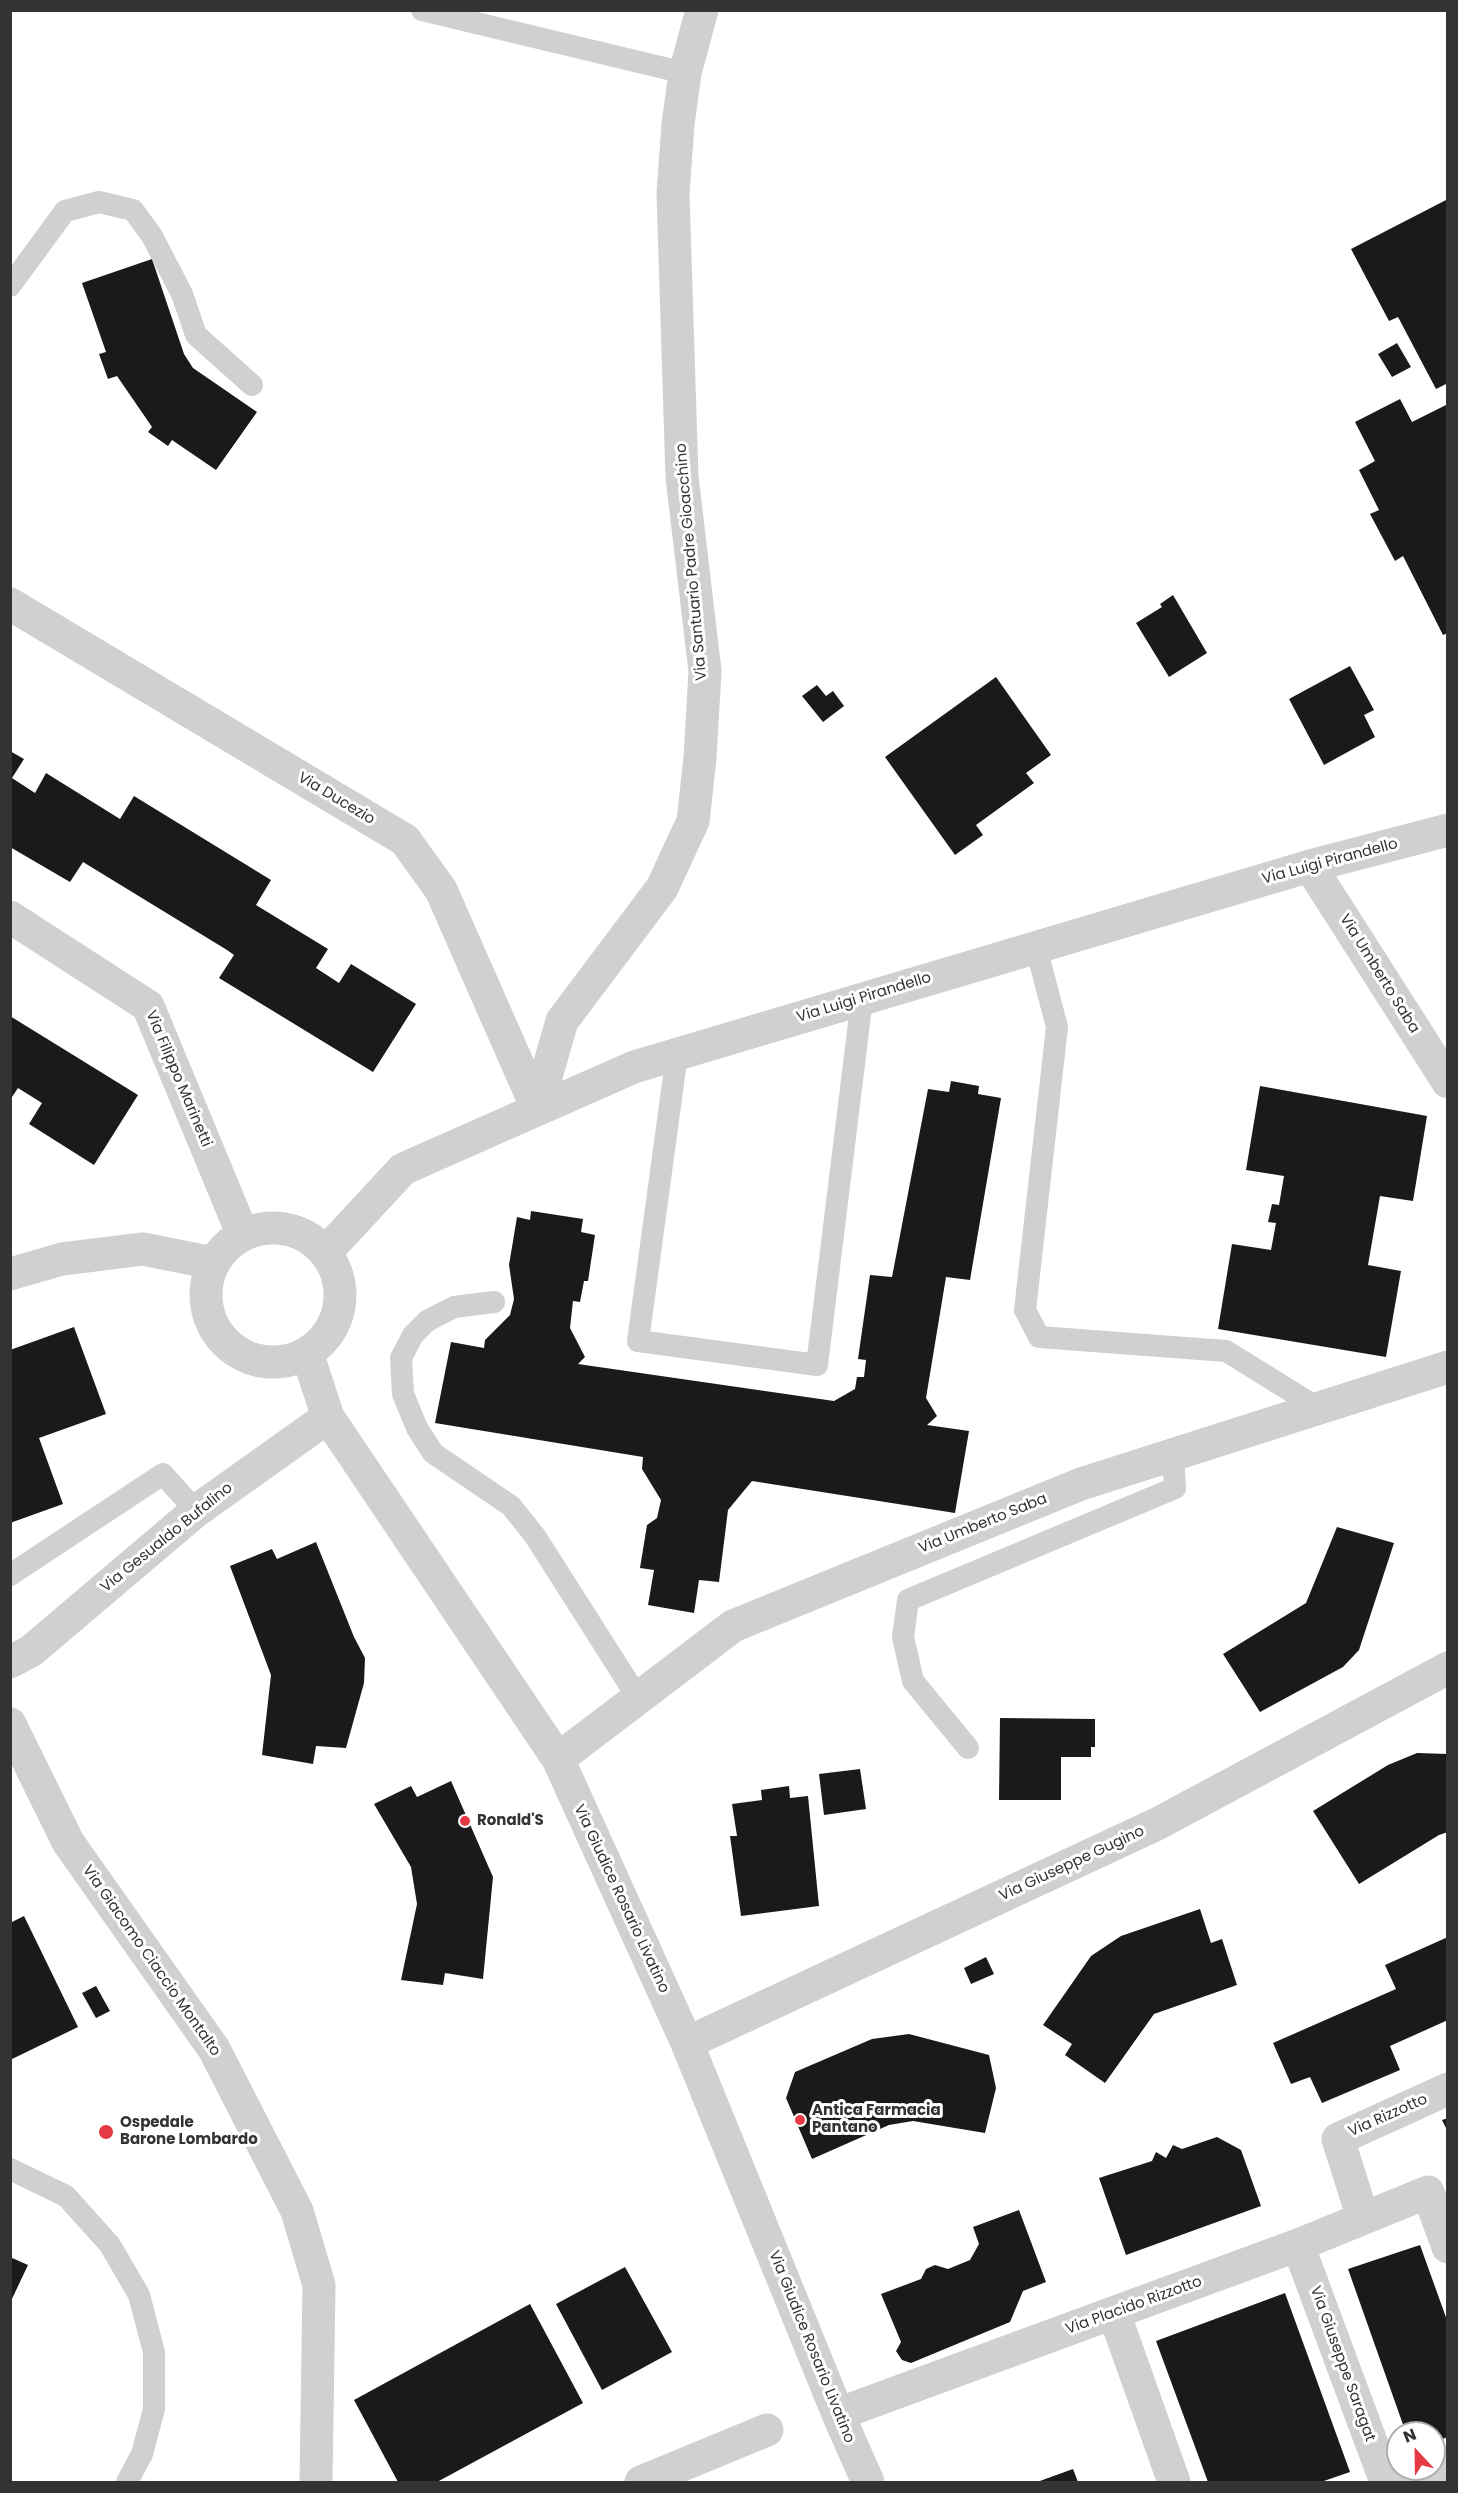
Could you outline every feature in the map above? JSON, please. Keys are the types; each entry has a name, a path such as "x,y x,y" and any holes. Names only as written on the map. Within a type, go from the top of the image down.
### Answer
{"street":[{"name":"Via Santuario Padre Gioacchino","path":"537,1108 562,1021 662,888 693,821 700,758 705,671 682,477 673,206 678,124 685,73 702,10"},
{"name":"Via Ducezio","path":"10,604 405,840 441,890 537,1108"},
{"name":"Via Luigi Pirandello","path":"325,1253 403,1168 634,1067 1310,866 1448,830"},
{"name":"Via Umberto Saba","path":"1310,866 1448,1082"},
{"name":"Via Filippo Marinetti","path":"10,917 148,1006 243,1235"},
{"path":"266,1229 292,1231 311,1240 325,1253 336,1273 340,1297 331,1330 320,1344 307,1353 287,1361 254,1360 235,1351 219,1336 208,1316 206,1292 213,1263 226,1247 243,1235 266,1229"},
{"path":"10,1274 62,1259 143,1249 213,1263"},
{"name":"Via Giudice Rosario Livatino","path":"307,1353 328,1417 558,1760 687,2043 838,2414 868,2482"},
{"name":"Via Umberto Saba","path":"558,1760 733,1626 1081,1484 1448,1367"},
{"name":"Via Gesualdo Bufalino","path":"10,1662 31,1651 196,1511 328,1417"},
{"name":"Via Giuseppe Gugino","path":"687,2043 1157,1824 1448,1668"},
{"name":"Via Giacomo Ciaccio Montalto","path":"10,1724 68,1842 214,2049 297,2211 319,2285 316,2482"},
{"name":"Via Rizzotto","path":"1363,2218 1338,2139 1448,2090"},
{"name":"Via Placido Rizzotto","path":"838,2414 1298,2245 1428,2192 1448,2247"},
{"name":"Via Giuseppe Saragat","path":"1298,2245 1386,2482"},
{"path":"1114,2313 1174,2482"},
{"path":"640,2482 767,2430"},
{"path":"1413,2482 1448,2469"}],"lane":[{"path":"422,10 685,73"},
{"path":"10,286 65,211 99,202 133,210 152,236 182,294 196,335 252,385"},
{"path":"1036,947 1057,1027 1025,1310 1039,1337 1227,1351 1318,1408"},
{"path":"677,1054 638,1341 817,1365 862,999"},
{"path":"494,1302 454,1306 428,1320 412,1335 401,1358 403,1394 417,1428 433,1453 511,1506 535,1536 638,1698"},
{"path":"968,1748 913,1681 903,1637 908,1600 1175,1488 1173,1455"},
{"path":"10,1575 163,1474 196,1511"},
{"path":"10,2169 66,2196 110,2245 139,2295 154,2352 154,2409 142,2454 127,2482"}],"building":[{"path":"1448,199 1448,383 1436,389 1398,317 1389,321 1351,249"},
{"path":"152,259 184,354 193,368 257,412 216,470 172,440 168,446 148,432 152,427 117,376 108,379 99,354 106,352 82,283"},
{"path":"1397,343 1411,367 1392,377 1378,354"},
{"path":"1400,399 1412,422 1448,404 1448,633 1443,635 1403,556 1395,561 1370,514 1379,510 1359,470 1375,461 1355,422"},
{"path":"1173,595 1207,653 1169,677 1136,623 1162,607 1160,604"},
{"path":"1350,666 1374,710 1364,715 1375,737 1324,765 1289,699"},
{"path":"996,677 1051,755 1026,773 1034,783 976,825 983,835 955,855 885,757"},
{"path":"817,685 826,696 833,691 844,706 823,722 802,696"},
{"path":"10,751 24,759 12,778 35,793 46,773 120,819 134,796 271,880 256,905 328,949 316,968 339,983 351,964 416,1004 373,1072 219,978 234,955 227,950 83,862 70,882 10,847"},
{"path":"10,1016 138,1095 94,1165 29,1124 42,1103 18,1088 10,1100"},
{"path":"951,1081 979,1086 978,1094 1001,1098 970,1280 946,1277 926,1398 937,1416 927,1425 969,1431 955,1513 752,1481 728,1510 719,1582 699,1580 694,1613 648,1605 654,1570 640,1568 647,1525 657,1518 661,1500 642,1469 643,1457 435,1423 451,1342 484,1348 485,1340 510,1315 514,1299 509,1265 517,1217 530,1220 531,1211 583,1219 581,1232 595,1235 588,1281 584,1281 580,1302 573,1301 570,1328 585,1357 578,1364 834,1401 855,1389 857,1377 864,1377 866,1360 858,1359 870,1275 892,1277 928,1089 949,1092"},
{"path":"1260,1086 1427,1116 1413,1201 1380,1196 1368,1265 1401,1271 1386,1357 1218,1329 1232,1244 1271,1250 1276,1223 1268,1222 1272,1204 1279,1205 1284,1176 1246,1170"},
{"path":"74,1327 106,1414 39,1438 63,1504 10,1523 10,1350"},
{"path":"1337,1527 1394,1543 1359,1650 1343,1667 1260,1712 1223,1654 1306,1603"},
{"path":"316,1542 354,1637 365,1658 364,1683 346,1748 316,1746 313,1764 262,1755 271,1675 230,1566 272,1549 277,1559"},
{"path":"1000,1718 1095,1719 1095,1747 1091,1747 1091,1757 1061,1757 1061,1800 999,1800"},
{"path":"1417,1753 1448,1754 1448,1832 1439,1835 1359,1884 1313,1811 1388,1765"},
{"path":"860,1769 866,1809 824,1815 819,1774"},
{"path":"451,1781 493,1877 483,1979 445,1973 443,1985 401,1980 417,1904 411,1867 374,1804 411,1786 417,1797"},
{"path":"789,1786 790,1798 808,1796 819,1906 741,1916 730,1836 737,1836 732,1804 762,1800 761,1790"},
{"path":"1200,1909 1211,1943 1222,1939 1237,1985 1154,2014 1105,2083 1065,2055 1072,2044 1043,2025 1091,1956 1121,1936"},
{"path":"24,1916 78,2027 10,2060 10,1923"},
{"path":"1448,1937 1448,2020 1390,2046 1400,2070 1322,2103 1310,2077 1291,2084 1273,2043 1396,1989 1385,1965"},
{"path":"986,1957 994,1974 971,1984 964,1968"},
{"path":"96,1986 110,2011 96,2018 82,1993"},
{"path":"909,2034 989,2055 996,2088 985,2133 913,2121 889,2125 812,2159 786,2098 795,2072 872,2039"},
{"path":"1448,2118 1448,2132 1442,2120"},
{"path":"1217,2137 1241,2150 1261,2206 1126,2255 1099,2178 1152,2161 1156,2152 1166,2158 1173,2145 1182,2149"},
{"path":"1019,2210 1046,2282 1023,2291 1010,2322 911,2363 902,2360 896,2351 901,2342 881,2294 921,2279 926,2269 935,2265 948,2269 970,2260 979,2244 973,2227"},
{"path":"1420,2245 1448,2323 1448,2437 1446,2438 1446,2421 1402,2421 1348,2269"},
{"path":"10,2257 28,2265 10,2303"},
{"path":"625,2267 672,2352 602,2390 556,2304"},
{"path":"1285,2293 1350,2472 1321,2482 1208,2482 1156,2341"},
{"path":"530,2304 583,2403 437,2482 398,2482 354,2400"},
{"path":"1073,2469 1078,2482 1037,2482"}],"place":[{"name":"Ronald'S","path":"465,1821"},
{"name":"Antica Farmacia Pantano","path":"800,2120"},
{"name":"Ospedale Barone Lombardo","path":"106,2132"}]}
